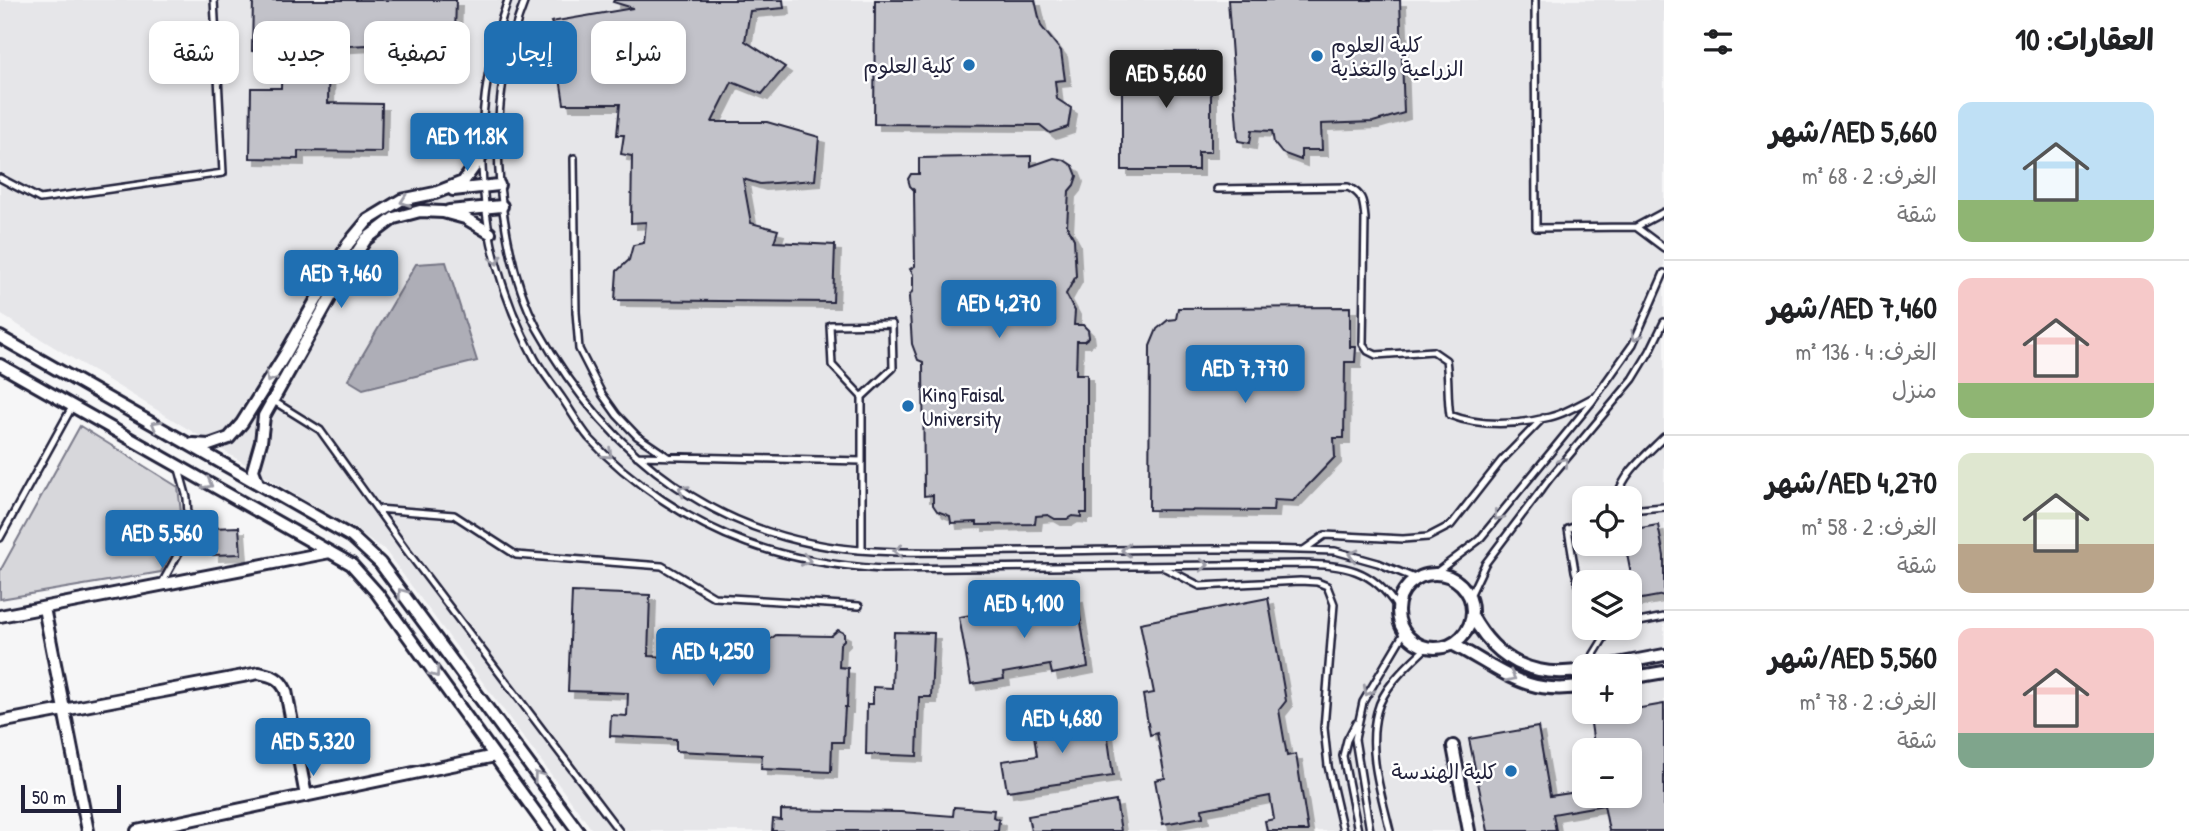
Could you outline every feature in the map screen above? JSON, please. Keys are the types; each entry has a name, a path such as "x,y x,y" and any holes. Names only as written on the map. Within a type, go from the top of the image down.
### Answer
{"street":[{"path":"439,192 463,183 481,157"},
{"path":"188,443 209,445 229,438 242,423 286,353 348,244 368,220 401,200 439,192 499,185"},
{"path":"258,482 253,470 261,442 264,416 348,266 366,239 394,218 419,211 443,212 502,206"},
{"path":"443,212 465,218 490,233"},
{"path":"0,337 352,537 380,564 578,831"},
{"path":"0,365 351,564 377,593 549,831"},
{"path":"0,616 330,552"},
{"path":"1472,616 1466,632 1452,644 1426,648 1404,633 1397,607 1404,591 1417,579 1434,574 1452,578 1469,598 1472,616 1483,635 1503,654 1521,666 1541,673 1572,672"},
{"path":"44,608 88,831"},
{"path":"1452,644 1519,682 1544,689 1572,688"},
{"path":"1642,659 1664,655"},
{"path":"1642,675 1664,671"},
{"path":"0,722 259,673 272,676 281,681 286,691 306,796"},
{"path":"1452,746 1469,831"},
{"path":"137,831 495,756"}],"lane":[{"path":"0,178 40,200 223,173 215,0"},
{"path":"508,0 490,61 481,134 485,207 503,289 537,361 589,437 626,472 660,497 708,526 746,542 778,553 837,566 882,569 1338,565 1374,579 1390,595 1397,607"},
{"path":"525,0 515,25 499,101 497,132 499,185 518,284 529,313 574,388 602,423 636,456 682,490 752,526 793,538 862,550 1335,551 1378,563 1417,579"},
{"path":"1535,0 1536,228 1636,227 1664,212"},
{"path":"574,158 579,349 601,394 617,415 637,436 668,457"},
{"path":"1217,189 1348,187 1358,192 1363,202 1365,218 1363,344 1368,351 1376,355 1433,351 1446,360 1450,415 1466,422 1503,423 1551,417 1596,397"},
{"path":"1636,227 1664,248"},
{"path":"1434,574 1479,540 1596,397 1633,344 1664,273"},
{"path":"1469,598 1485,564 1550,478 1633,379 1664,322"},
{"path":"862,397 892,368 892,324 830,326 832,365 862,397 862,550"},
{"path":"272,400 320,430 619,831"},
{"path":"0,538 72,407"},
{"path":"1304,550 1325,535 1403,539 1428,537 1451,525 1501,461 1543,418"},
{"path":"1619,486 1632,468 1664,437"},
{"path":"636,456 862,461"},
{"path":"160,586 190,534 187,498 179,468"},
{"path":"1642,509 1664,507"},
{"path":"377,509 454,515 516,555 662,566 714,597 859,606"},
{"path":"1572,528 1568,529 1572,553"},
{"path":"1162,566 1200,586 1300,581 1317,582 1327,586 1334,604 1324,728 1325,746 1343,831"},
{"path":"1642,621 1664,617"},
{"path":"1370,831 1355,739 1363,702 1404,633"},
{"path":"1390,831 1373,742 1377,710 1392,684 1426,648"},
{"path":"1358,831 1343,756 1347,740 1359,718"}],"shaded area":[{"name":"King Faisal University","path":"0,0 1664,0 1664,831 593,831 384,549 0,314"},
{"path":"446,262 477,361 363,389 348,380 416,264"},
{"path":"80,426 178,487 183,530 161,572 0,599 0,571"}],"building":[{"path":"253,0 456,0 455,21 364,21 364,45 350,46 350,21 253,21 252,51"},
{"path":"783,0 784,8 750,11 745,41 785,67 762,94 732,82 712,122 767,122 819,137 815,180 760,184 743,179 751,223 778,230 774,242 835,245 833,302 615,300 617,271 629,260 633,245 644,243 646,222 631,223 632,156 621,154 624,135 617,135 620,104 564,104 561,84 577,84 577,21 557,21 633,8 613,2"},
{"name":"كلية العلوم","path":"875,0 1035,0 1041,26 1061,51 1065,80 1055,81 1057,99 1071,108 1068,127 1050,133 1040,125 874,124"},
{"name":"كلية العلوم الزراعية والتغذية","path":"1228,0 1400,0 1404,113 1373,122 1321,124 1322,150 1301,150 1301,160 1282,153 1274,143 1272,131 1252,130 1250,143 1238,141"},
{"path":"1122,52 1211,52 1211,152 1198,152 1198,170 1122,170"},
{"path":"281,84 328,84 328,103 382,104 381,152 298,151 298,159 250,158 251,88 281,88"},
{"path":"1031,156 1031,166 1054,158 1064,160 1073,166 1077,176 1069,191 1067,226 1074,239 1076,276 1066,294 1075,311 1074,325 1083,325 1088,330 1089,337 1084,341 1077,341 1076,374 1087,374 1087,513 1081,513 1081,517 1072,516 1067,519 1055,519 1048,515 1036,516 1035,524 951,523 950,516 937,511 933,505 933,495 924,496 923,362 918,360 912,344 909,297 913,290 913,274 910,269 915,266 914,190 908,179 911,174 919,174 919,158"},
{"path":"1350,307 1350,347 1356,347 1355,362 1345,362 1344,438 1334,438 1335,457 1293,501 1274,500 1273,511 1149,510 1150,346 1157,329 1168,320 1176,319 1178,308"},
{"path":"1658,525 1664,556 1664,595 1642,599 1642,570 1630,570 1627,556 1642,556 1642,528"},
{"path":"239,527 241,554 213,555 212,528"},
{"path":"572,592 650,595 648,656 690,658 696,652 726,665 727,647 764,650 764,644 776,635 831,636 838,630 844,633 844,640 840,644 839,667 848,668 847,707 843,742 832,742 831,772 761,769 762,755 676,751 676,739 610,736 611,715 627,716 628,693 568,691"},
{"path":"1077,597 1088,667 1052,674 1050,665 1003,673 1004,679 971,684 959,617"},
{"path":"1268,598 1286,701 1279,710 1287,756 1296,754 1308,831 1267,831 1265,821 1274,819 1270,796 1202,809 1203,817 1163,824 1155,780 1165,778 1157,733 1150,735 1143,695 1154,693 1140,623"},
{"path":"894,632 934,633 931,697 919,697 917,756 866,754 867,704 873,704 873,687 892,688"},
{"name":"كلية الهندسة","path":"1664,704 1664,831 1609,831 1605,808 1642,808 1642,738 1593,738 1591,724 1642,724 1642,708"},
{"path":"1091,713 1094,733 1107,731 1113,776 1007,791 1002,761 1037,756 1032,721"},
{"name":"كلية الهندسة","path":"1538,727 1550,796 1572,793 1572,808 1587,808 1553,814 1556,831 1488,831 1469,739"},
{"path":"1116,801 1121,831 1031,831 1028,816"},
{"path":"954,807 994,810 993,817 999,820 998,831 772,831 773,819 781,820 781,810 901,812 953,816"}],"place":[{"name":"كلية العلوم الزراعية والتغذية","path":"1317,56"},
{"name":"كلية العلوم","path":"969,65"},
{"name":"King Faisal University","path":"908,406"},
{"name":"كلية الهندسة","path":"1511,771"}]}
